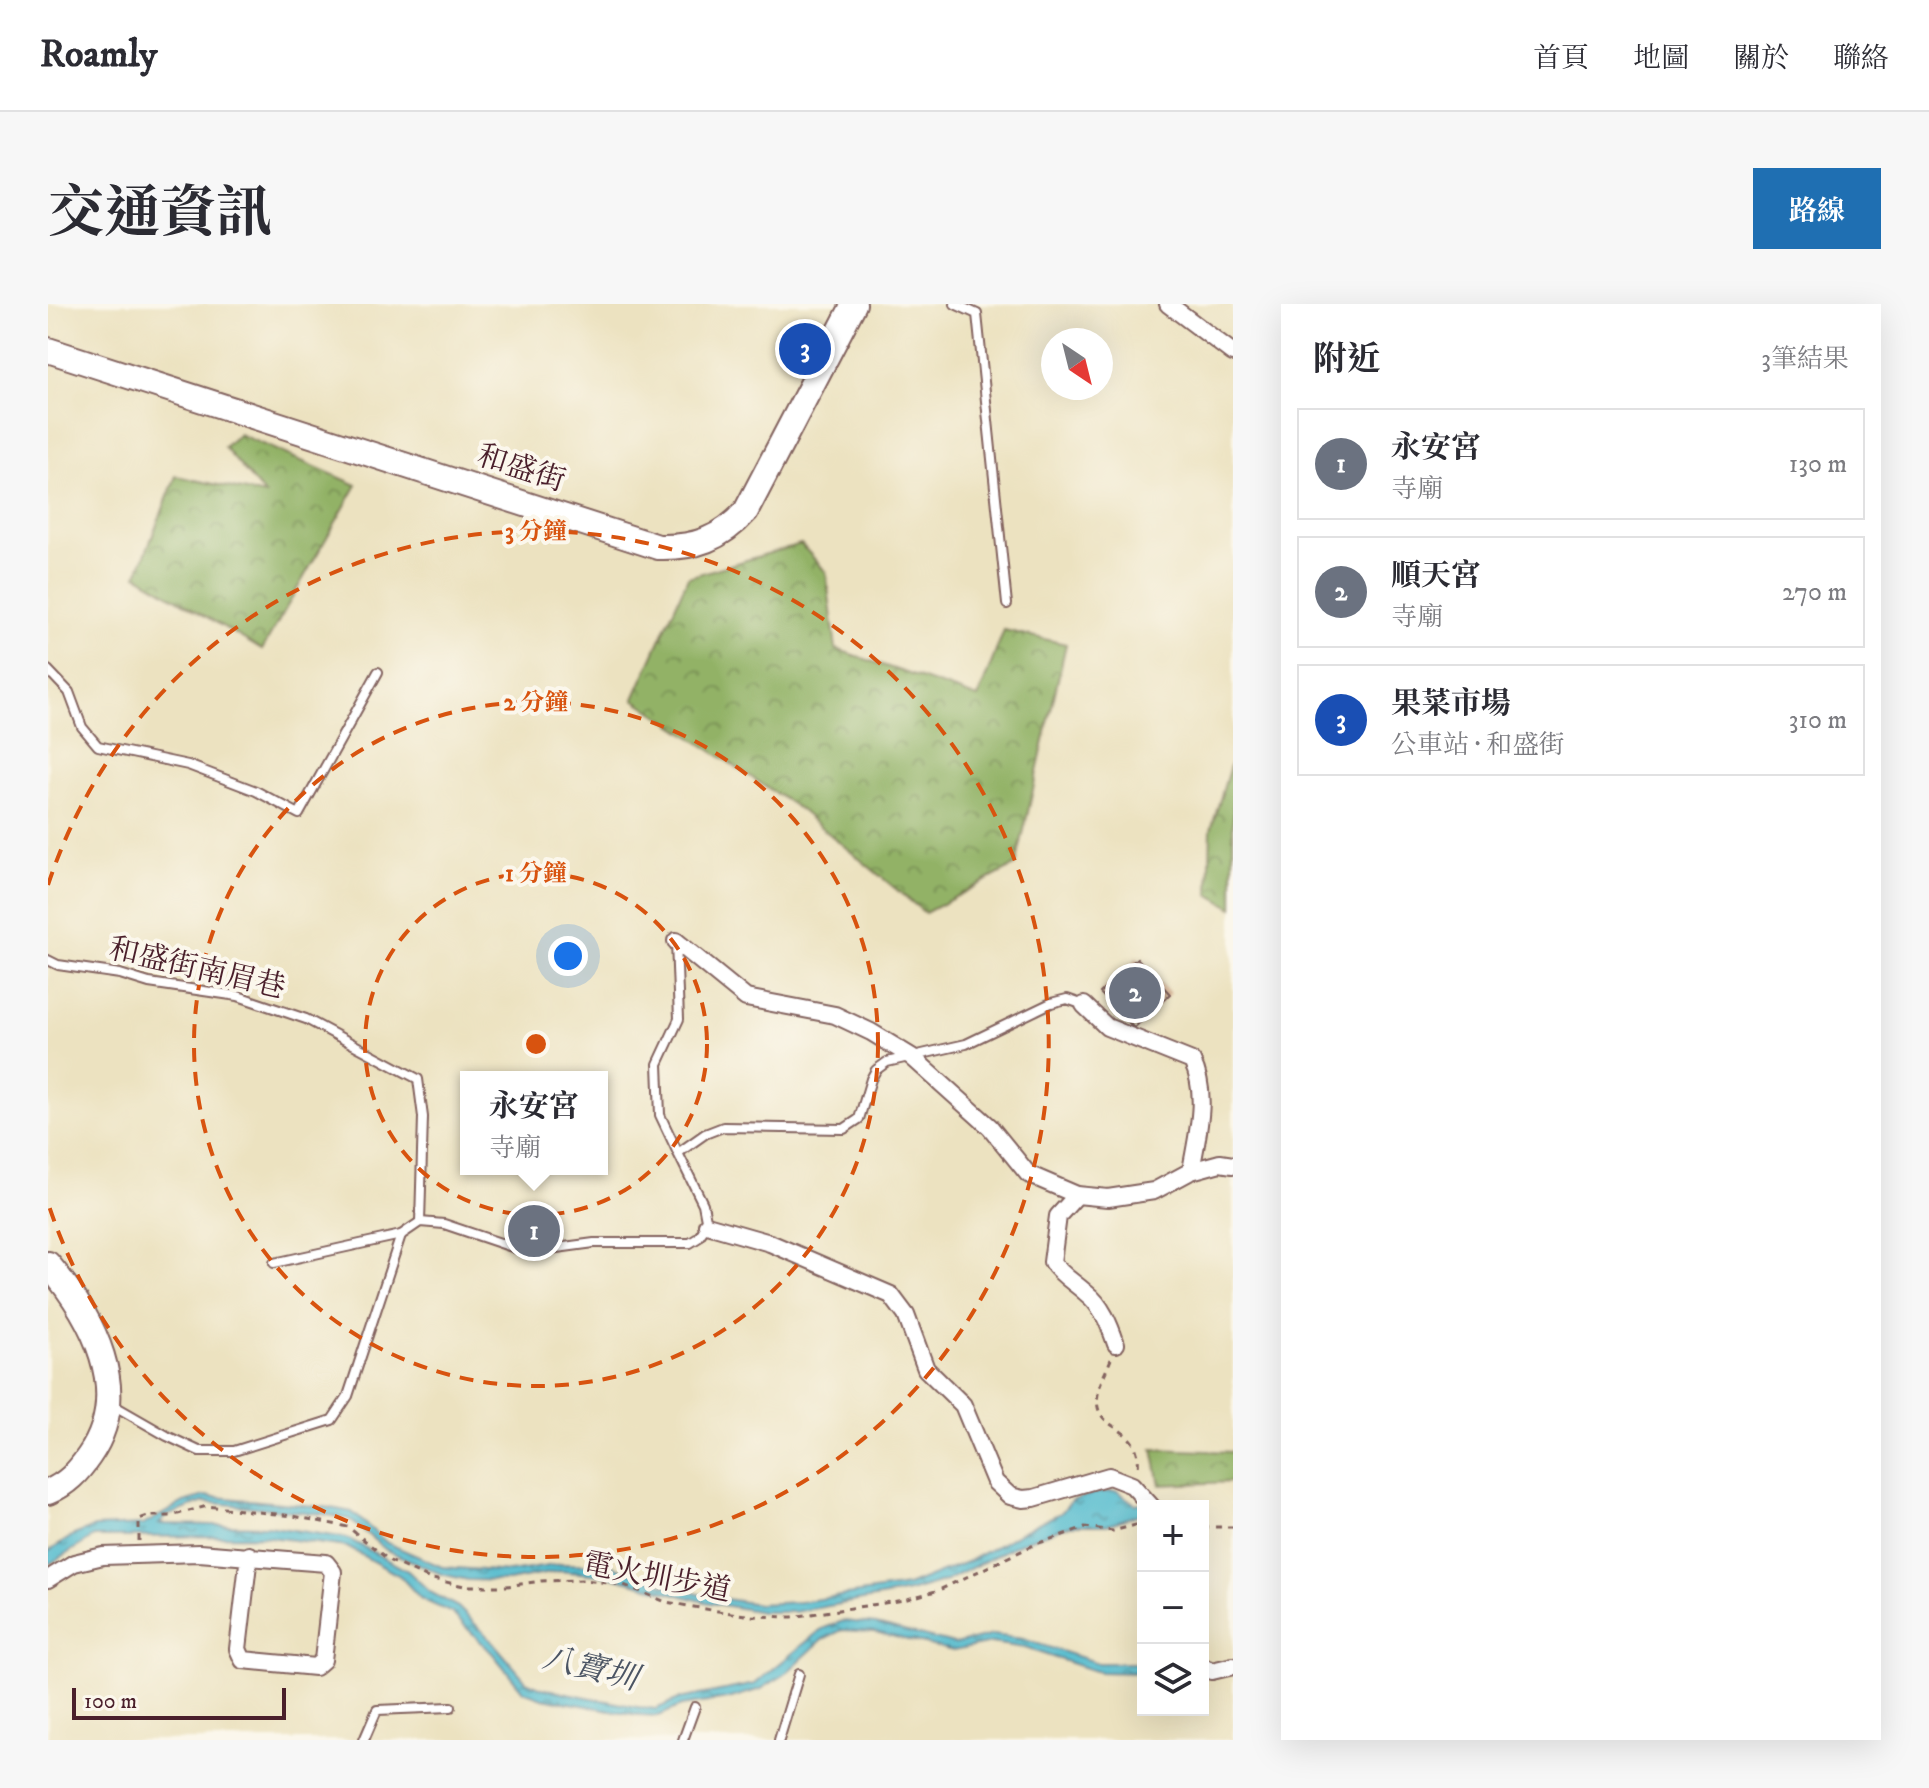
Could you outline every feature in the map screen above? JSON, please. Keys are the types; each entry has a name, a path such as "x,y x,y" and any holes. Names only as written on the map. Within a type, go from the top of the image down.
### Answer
{"main road":[{"name":"和盛街","path":"48,350 658,547 675,548 696,545 718,536 746,511 854,304"},
{"path":"48,1264 72,1292 107,1367 109,1402 101,1439 75,1476 48,1492"}],"street":[{"path":"1168,304 1233,353"},
{"path":"676,941 746,998 835,1015 912,1057 990,1127 1028,1174 1077,1195 1108,1198 1154,1191 1191,1171 1220,1163 1233,1165"},
{"path":"1084,1005 1107,1027 1192,1061 1200,1076 1202,1101 1191,1171"},
{"path":"1077,1195 1058,1216 1052,1262 1061,1274 1089,1295 1102,1312 1116,1344"},
{"path":"707,1225 770,1243 891,1295 906,1315 926,1369 963,1405 995,1482 1010,1496 1034,1498 1109,1476 1132,1485 1146,1500"},
{"path":"48,1579 74,1563 103,1556 199,1553 249,1555 326,1563 333,1572 323,1660 315,1667 243,1660 238,1649 249,1555"},
{"path":"1209,1670 1233,1666"}],"lane":[{"path":"955,304 977,314 1007,604"},
{"path":"48,670 69,692 82,727 98,746 188,765 256,791 299,814 378,672"},
{"path":"274,1263 401,1235 420,1222 444,1224 527,1252 594,1243 690,1243 707,1225 703,1204 660,1115 658,1064 679,1019 676,941"},
{"name":"和盛街南眉巷","path":"48,960 58,965 120,974 149,983 238,996 306,1019 418,1079 423,1117 420,1222"},
{"path":"678,1153 705,1134 723,1127 844,1129 859,1119 876,1070 887,1062 966,1044 1059,1001 1067,999 1084,1005"},
{"path":"109,1402 199,1451 234,1451 332,1420 348,1396 401,1235"},
{"path":"779,1740 799,1674"},
{"path":"364,1740 377,1710 451,1707"},
{"path":"683,1740 695,1707"}],"path":[{"path":"1116,1344 1098,1391 1097,1404 1109,1425 1125,1432 1140,1453 1138,1472 1132,1485"},
{"name":"電火圳步道","path":"127,1543 139,1542 139,1519 171,1516 207,1506 293,1516 348,1527 390,1561 428,1578 464,1586 585,1580 624,1585 666,1602 752,1616 792,1617 904,1600 949,1586 1036,1544 1085,1527 1113,1531 1137,1525"},
{"path":"1209,1527 1233,1527"}],"green space":[{"path":"239,434 357,485 262,650 137,575 176,476 265,495 224,447"},
{"path":"801,544 826,572 836,649 978,698 1004,630 1066,644 1016,865 925,913 799,809 634,699 688,577"},
{"path":"1233,756 1233,908 1209,894 1211,830"},
{"path":"1153,1449 1233,1452 1233,1482 1160,1485"}],"water":[{"path":"1117,1491 1137,1504 1137,1515 1107,1525 1070,1525 1022,1542 946,1581 909,1592 794,1612 762,1612 705,1602 609,1576 560,1571 508,1581 468,1580 441,1574 386,1550 349,1519 323,1514 204,1502 169,1515 159,1524 267,1526 347,1538 408,1571 430,1592 458,1607 526,1681 542,1688 637,1707 656,1709 679,1699 755,1684 822,1629 843,1621 876,1624 954,1644 993,1635 1023,1639 1098,1663 1137,1663 1137,1673 1098,1672 1025,1648 991,1643 953,1651 875,1632 842,1630 823,1639 784,1675 761,1689 728,1699 681,1706 659,1716 542,1698 523,1691 493,1654 452,1613 421,1599 400,1576 347,1547 262,1536 94,1537 48,1565 48,1552 74,1535 95,1527 143,1525 184,1502 205,1496 352,1512 387,1543 442,1567 510,1572 561,1564 610,1565 706,1596 758,1604 799,1602 907,1586 969,1561 1061,1513 1071,1501 1094,1493"}],"building":[{"path":"1137,958 1170,994 1134,1028 1100,993"},
{"path":"532,1215 550,1231 535,1247 518,1230"}],"place":[{"name":"果菜市場","path":"805,349"},
{"name":"順天宮","path":"1135,993"},
{"name":"永安宮","path":"534,1231"}],"water label":[{"name":"八寶圳","path":"590,1669"}]}
